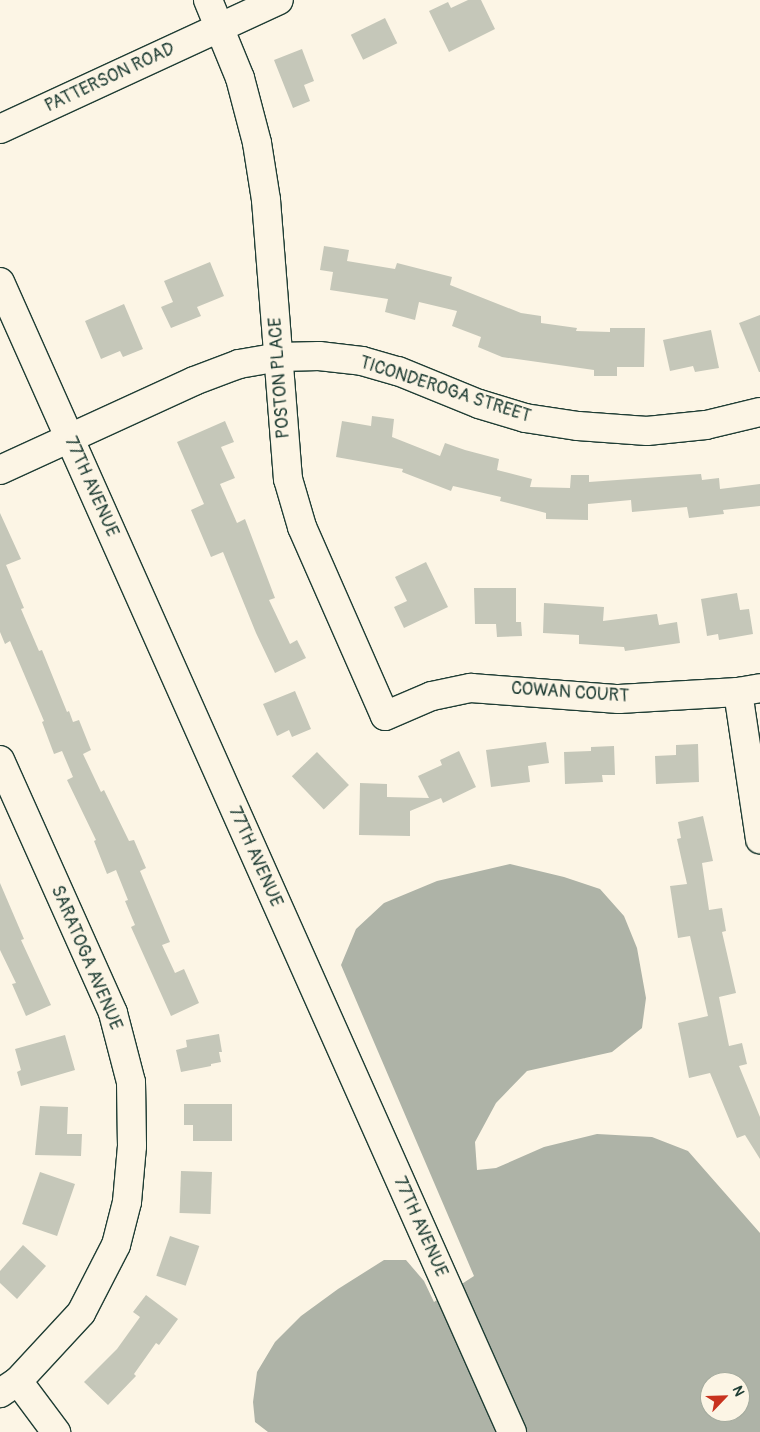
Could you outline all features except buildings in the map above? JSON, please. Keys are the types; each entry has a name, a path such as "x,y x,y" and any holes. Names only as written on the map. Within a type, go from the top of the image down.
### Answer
{"street":[{"name":"POSTON PLACE","path":"208,0 240,78 257,142 266,200 288,480 302,527 385,716"},
{"name":"PATTERSON ROAD","path":"0,129 278,0"},
{"name":"77TH AVENUE","path":"0,282 512,1432"},
{"name":"TICONDEROGA STREET","path":"0,470 194,381 240,364 279,357 319,356 362,361 398,371 479,404 516,415 578,426 647,431 706,425 760,412"},
{"name":"COWAN COURT","path":"385,716 432,696 471,688 619,699 749,690"},
{"path":"749,690 760,839"},
{"name":"SARATOGA AVENUE","path":"0,760 113,1013 131,1082 132,1146 128,1193 116,1245 81,1313 9,1387"},
{"path":"9,1387 56,1432"}],"shaded area":[{"path":"510,864 564,877 600,889 624,916 637,948 646,998 642,1028 612,1052 527,1071 496,1103 475,1142 477,1170 496,1168 544,1147 597,1134 652,1137 688,1151 760,1233 760,1432 268,1432 255,1422 253,1402 257,1372 275,1342 301,1316 338,1289 384,1260 406,1260 424,1281 434,1302 474,1276 341,965 356,929 384,903 437,881"}]}
